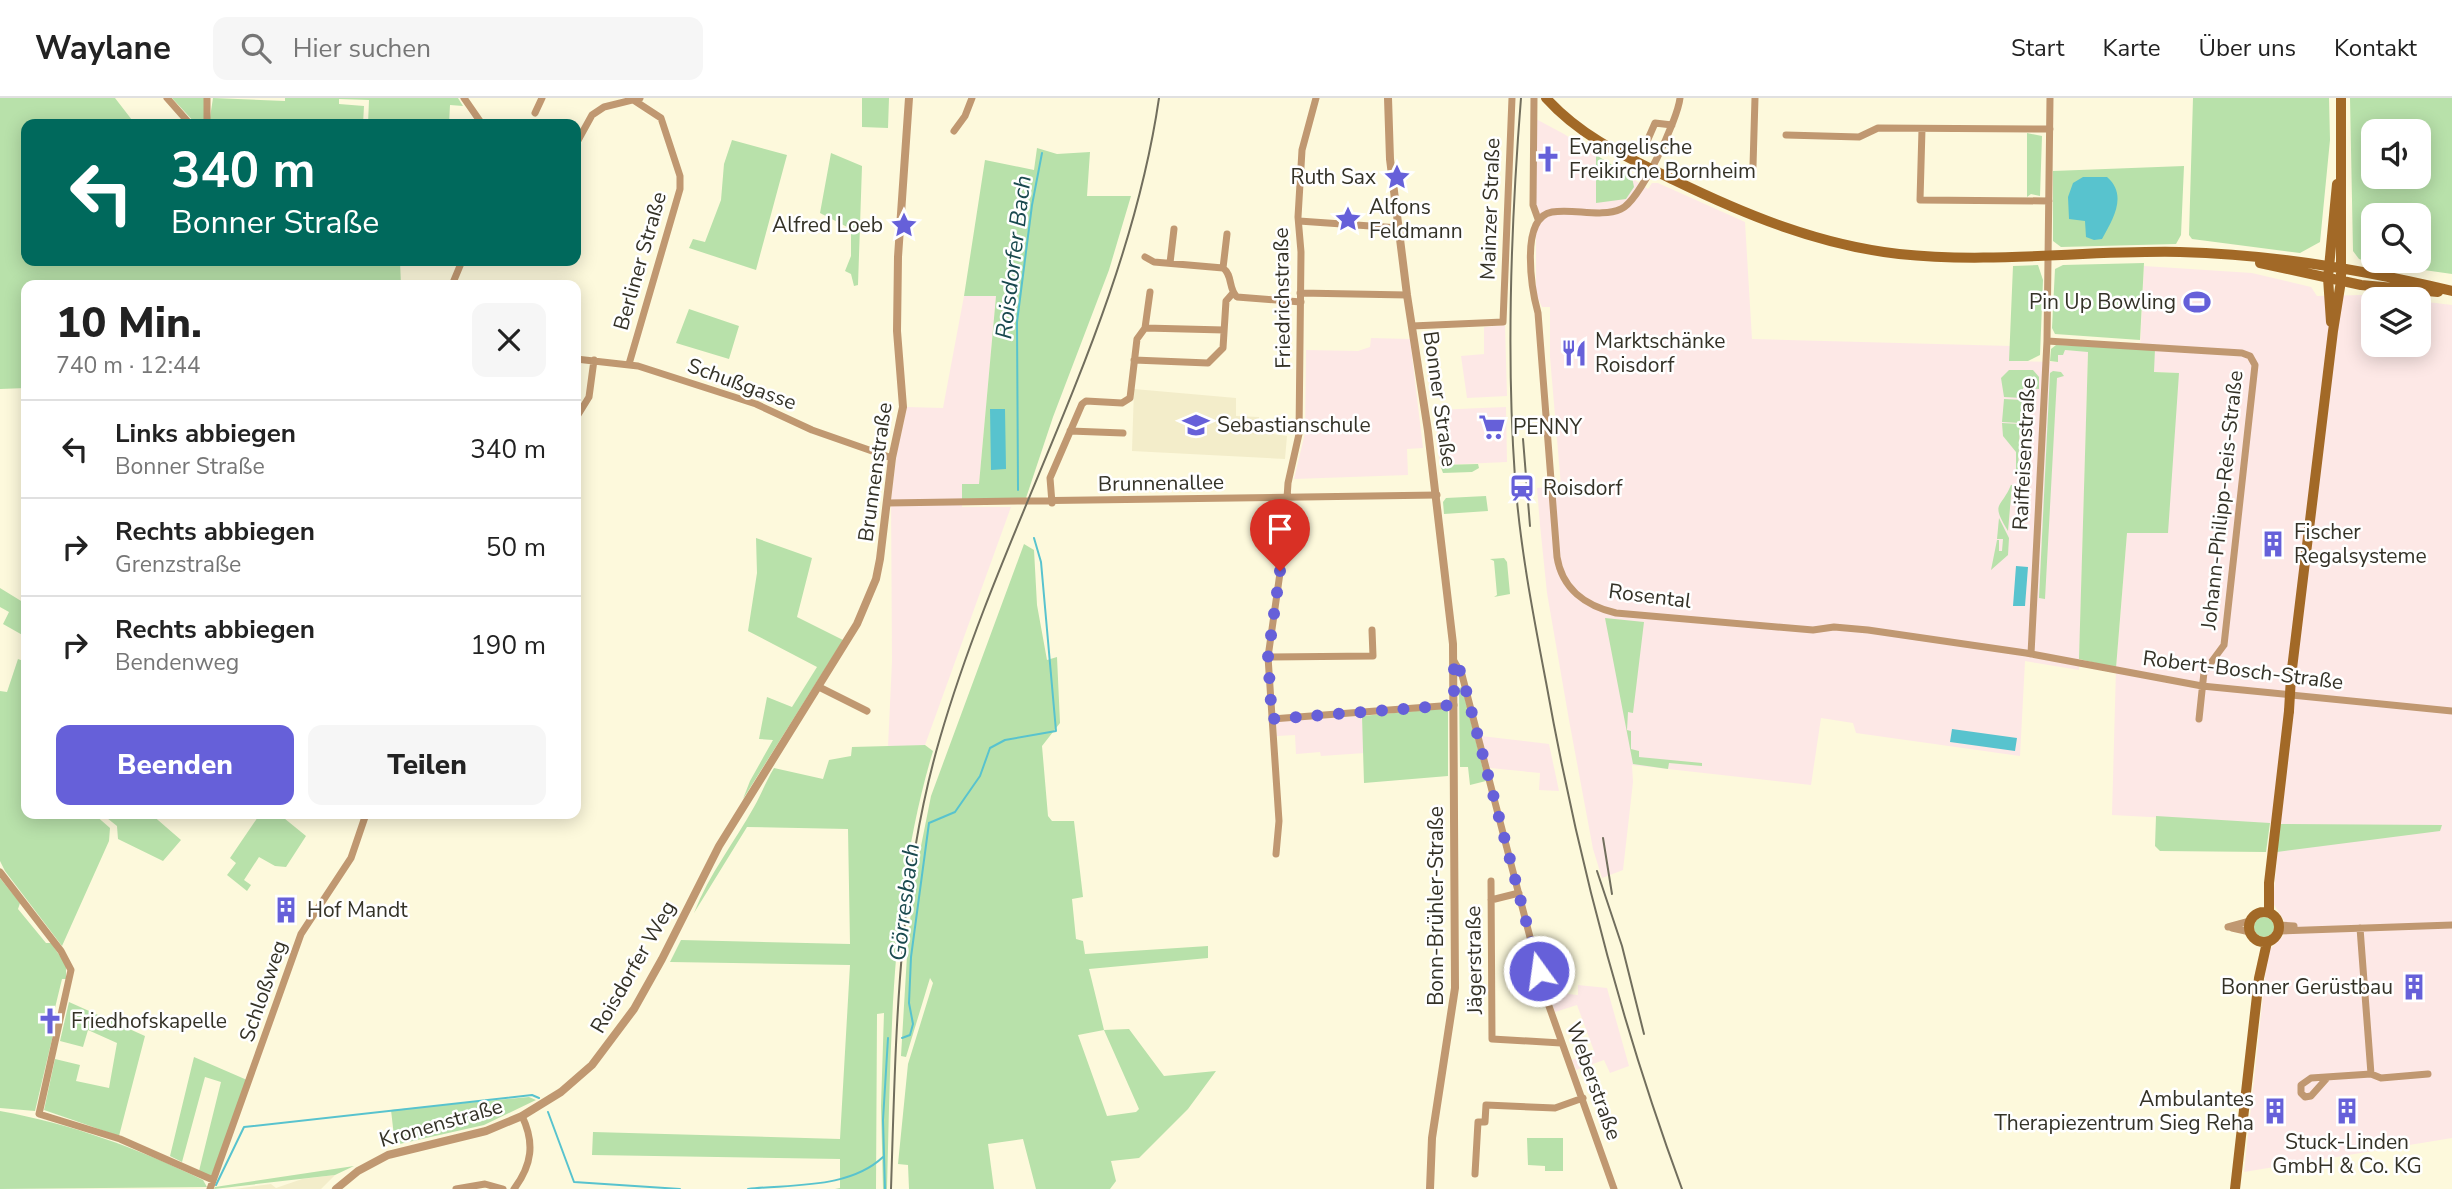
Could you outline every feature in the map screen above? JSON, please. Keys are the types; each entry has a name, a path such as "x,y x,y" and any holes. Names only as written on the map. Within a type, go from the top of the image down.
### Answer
{"main road":[{"path":"1546,98 1592,139 1650,169 1773,224 1843,245 1917,255 2049,256 2183,252 2229,256 2341,275 2419,292 2452,291"},
{"path":"2235,1189 2262,941 2250,927 2265,913 2341,275 2341,98"},
{"path":"2333,331 2328,273 2342,152"},
{"path":"2262,941 2278,928 2265,913"}],"street":[{"path":"167,98 186,119"},
{"path":"207,98 207,119"},
{"path":"464,98 479,119"},
{"path":"535,113 542,98"},
{"name":"Brunnenstraße","path":"785,743 857,624 876,579 892,458 903,407 897,331 898,257 909,98"},
{"path":"954,131 965,116 972,98"},
{"name":"Friedrichstraße","path":"1276,854 1279,821 1268,657 1287,498 1299,433 1301,149 1316,98"},
{"name":"Bonner Straße","path":"1388,98 1390,159 1437,495 1454,660 1454,705"},
{"name":"Mainzer Straße","path":"1412,326 1503,322 1512,98"},
{"path":"1534,100 1532,205 1538,219 1552,212 1621,209 1632,200 1672,125 1681,98"},
{"path":"1753,166 1755,98"},
{"name":"Raiffeisenstraße","path":"2031,654 2047,341 2050,98"},
{"path":"581,135 592,115 617,100 637,99"},
{"name":"Berliner Straße","path":"629,364 680,189 680,176 661,118 637,99"},
{"path":"1645,146 1652,125 1658,122 1672,125"},
{"path":"1786,135 1859,137 1878,128 2050,129"},
{"path":"1922,129 1920,200 2049,201"},
{"name":"Rosental","path":"1538,219 1531,233 1532,289 1538,313 1557,558 1564,580 1585,602 1616,613 1813,630 1846,628 2031,654"},
{"path":"1299,221 1399,228"},
{"path":"1170,263 1174,229"},
{"path":"1223,268 1227,234"},
{"path":"1145,257 1170,263 1223,268 1228,272 1233,293 1237,297 1301,302"},
{"path":"1052,503 1050,478 1086,401 1127,402 1137,339 1145,328 1150,292"},
{"path":"1134,360 1211,361 1223,348 1226,301 1233,293"},
{"path":"1300,293 1407,295"},
{"path":"1145,328 1224,330"},
{"name":"Johann-Philipp-Reis-Straße","path":"2047,341 2233,352 2246,354 2253,360 2255,365 2224,645 2204,672 2199,719"},
{"name":"Schußgasse","path":"581,359 629,364 756,404 812,430 892,458"},
{"path":"581,410 589,397 594,360"},
{"path":"1070,431 1123,433"},
{"name":"Brunnenallee","path":"887,503 1052,503 1437,495"},
{"path":"1268,657 1373,656 1372,630"},
{"name":"Robert-Bosch-Straße","path":"2031,654 2202,686 2452,711"},
{"name":"Weberstraße","path":"1454,660 1462,675 1561,1043 1614,1189"},
{"path":"819,687 867,710"},
{"path":"1272,719 1454,705"},
{"name":"Bonn-Brühler-Straße","path":"1430,1189 1432,1138 1455,988 1454,705"},
{"name":"Roisdorfer Weg","path":"522,1116 575,1081 614,1038 658,967 719,846 785,743"},
{"name":"Schloßweg","path":"210,1189 301,934 351,858 364,819"},
{"path":"0,872 61,951 71,970 40,1114 120,1139 214,1180"},
{"name":"Jägerstraße","path":"1490,881 1492,1039 1561,1043"},
{"path":"1490,900 1519,893"},
{"path":"2278,928 2452,925"},
{"path":"2360,928 2371,1074"},
{"path":"2328,1078 2371,1074 2381,1078 2428,1074"},
{"path":"1475,1174 1478,1122 1485,1122 1486,1105 1555,1108 1583,1098"},
{"path":"514,1189 526,1169 531,1153 530,1137 522,1116"},
{"name":"Kronenstraße","path":"336,1189 358,1171 388,1155 486,1131 522,1116"},
{"path":"456,1189 485,1184 503,1189"}],"shaded area":[{"path":"1536,119 1564,134 1648,189 1652,183 1658,183 1745,222 1752,339 2011,346 2010,361 2057,362 2058,354 2064,350 2088,351 2079,670 2025,661 2020,756 1856,733 1853,723 1821,718 1811,785 1632,765 1633,782 1623,870 1602,878 1593,849 1569,720 1547,593 1540,525 1537,488 1561,486 1550,357 1550,307 1542,307 1536,294"},
{"path":"2144,266 2252,273 2311,287 2317,296 2361,295 2361,357 2431,357 2431,302 2452,305 2452,1138 2244,1172 2267,958 2270,949 2283,936 2285,922 2273,903 2280,824 2112,815 2116,668 2127,533 2167,533 2178,373 2154,372 2140,348"},
{"path":"964,296 996,296 979,484 962,484 962,507 1011,507 925,745 888,747 892,661 891,498 897,452 907,407 943,408"},
{"path":"1505,325 1507,396 1467,398 1461,356 1484,354 1484,327"},
{"path":"1371,338 1410,339 1423,448 1407,449 1408,475 1294,479 1305,433 1306,350 1358,351 1370,347"},
{"name":"Sebastianschule","path":"1134,389 1236,398 1236,416 1259,417 1259,432 1287,436 1285,459 1132,451"},
{"path":"1506,407 1507,462 1440,465 1435,410"},
{"path":"1362,716 1365,753 1321,756 1320,752 1296,754 1295,735 1277,736 1276,721"},
{"path":"1481,736 1549,744 1559,791 1539,790 1540,773 1490,768"},
{"path":"1578,985 1607,988 1629,1066 1610,1073 1604,1060 1576,1070 1572,1060 1594,1051 1577,1005 1555,1012 1548,992 1578,995"},
{"path":"335,1175 321,1189 235,1189 271,1184 276,1188 302,1179"}],"green space":[{"path":"0,98 115,98 131,119 21,119 21,266 400,266 401,280 21,280 21,388 0,389"},
{"path":"172,98 204,98 204,119 191,119"},
{"path":"213,98 285,101 285,98 458,98 463,106 450,105 449,119 368,119 369,100 339,99 339,104 364,106 363,119 210,119"},
{"path":"862,98 889,98 888,128 862,127"},
{"path":"2193,98 2329,98 2330,140 2320,242 2300,253 2192,239 2189,235"},
{"path":"2350,98 2452,98 2452,274 2431,271 2431,203 2361,203 2361,260 2353,251"},
{"path":"2027,133 2042,136 2040,196 2031,194 2027,197"},
{"path":"732,140 787,155 756,270 689,248 693,239 705,242 721,200 724,164"},
{"path":"1037,148 1057,154 1090,152 1087,196 1131,196 1109,270 1053,417 1026,498 962,499 962,484 979,484 996,296 964,296 985,160 1034,170"},
{"path":"831,153 862,166 858,285 854,286 851,274 845,271 851,256 851,229 820,213"},
{"path":"1596,155 1632,177 1634,187 1626,199 1596,203"},
{"path":"2184,166 2181,235 2176,244 2061,247 2053,241 2053,171"},
{"path":"2144,263 2140,340 2055,334 2052,328 2055,269 2063,265"},
{"path":"2038,265 2043,280 2040,355 2028,361 2009,361 2013,266"},
{"path":"689,309 739,326 729,359 676,343"},
{"path":"2056,345 2155,349 2154,372 2179,373 2168,533 2127,533 2116,668 2079,659 2088,352 2065,350 2063,355 2058,355 2058,362 2050,361 2051,349"},
{"path":"2009,370 2033,370 2039,377 2039,389 2023,388 2022,398 2004,397 2001,378"},
{"path":"2061,372 2064,376 2057,378 2045,599 2039,598 2050,373"},
{"path":"2004,399 2022,400 2020,423 2002,422"},
{"path":"2002,423 2020,424 2018,471 2023,472 2021,476 2016,475 2016,452 2003,436"},
{"path":"1478,464 1479,468 1472,472 1443,473 1440,465"},
{"path":"2012,485 2008,531 1998,510"},
{"path":"1486,496 1488,511 1444,514 1443,502 1446,498"},
{"path":"1999,518 2009,538 2008,555 1991,570 1997,540 1999,551 2002,551 2003,539 1997,539"},
{"path":"756,538 812,558 797,617 843,640 743,799 773,740 759,739 767,697 792,707 817,667 748,631 757,573"},
{"path":"1024,544 1034,550 1037,605 1047,660 1057,657 1060,723 1042,746 1048,816 1052,821 1074,821 1083,897 1072,899 1076,939 1083,941 1085,954 1208,946 1208,958 1089,969 1104,1030 1129,1029 1164,1076 1216,1071 1188,1109 1139,1158 1111,1161 1116,1181 1110,1189 1036,1189 1023,1139 988,1144 994,1189 909,1189 908,1165 898,1164 908,1064 933,983 930,978 906,1057 901,1056 915,876 931,796","holes":["1104,1030 1139,1109 1136,1112 1107,1116 1078,1035"]},
{"path":"1504,558 1507,562 1510,594 1494,597 1497,595 1494,561 1490,559"},
{"path":"0,588 21,601 21,634 3,624 9,612 0,607"},
{"path":"1605,618 1644,622 1633,713 1628,712 1627,730 1631,731 1631,749 1639,751 1639,757 1702,763 1702,766 1669,763 1668,769 1633,764"},
{"path":"18,659 21,660 21,819 100,819 110,828 109,841 62,946 0,861 0,691 7,692"},
{"path":"1462,687 1486,781 1470,785 1468,767 1460,767 1459,688"},
{"path":"1448,708 1448,776 1364,783 1362,716"},
{"path":"925,745 933,751 908,859 895,968 887,1189 883,1189 881,1106 884,1013 877,1014 876,1189 835,1189 840,1188 840,1159 592,1155 593,1132 840,1139 850,965 670,962 681,940 850,944 848,829 747,827 694,913 707,885 774,768 823,779 829,760 851,756 852,747"},
{"path":"2156,816 2270,823 2266,852 2160,851 2155,846"},
{"path":"108,819 157,819 181,840 163,861 118,839 117,826"},
{"path":"257,819 285,819 306,836 286,867 275,866 259,857 244,880 251,885 247,891 227,875 236,863 230,858"},
{"path":"2280,824 2442,825 2440,831 2277,852"},
{"path":"0,878 20,903 18,909 46,943 51,943 66,965 66,979 62,979 54,1012 58,1014 35,1111 0,1108"},
{"path":"2264,917 2271,920 2274,927 2271,934 2264,937 2257,934 2254,927 2257,920"},
{"path":"69,1002 145,1036 119,1136 44,1110 55,1059 80,1065 76,1081 109,1088 117,1043 88,1030 83,1047 60,1041"},
{"path":"194,1057 247,1080 211,1177 199,1171 221,1082 205,1077 182,1162 170,1156"},
{"path":"529,1097 536,1100 484,1125 395,1145 391,1110"},
{"path":"0,1111 78,1130 129,1148 203,1180 207,1187 0,1189"},
{"path":"1527,1138 1563,1138 1563,1171 1545,1171 1545,1166 1528,1165"},
{"path":"354,1166 335,1175 214,1189 215,1187"}],"water":[{"path":"2083,177 2107,177 2117,191 2116,207 2102,239 2086,237 2085,221 2069,219 2068,197 2073,183"},
{"path":"990,409 1005,409 1006,469 991,470"},
{"path":"2016,566 2028,567 2025,606 2013,606"},
{"path":"1952,729 2017,738 2015,751 1950,742"}],"waterway":[{"name":"Roisdorfer Bach","path":"1018,490 1017,322 1032,205 1042,153"},
{"name":"Görresbach","path":"902,1038 910,1035 913,1024 909,1003 911,957 929,823 955,812 980,776 990,748 1005,740 1056,731 1041,562 1034,538"},
{"name":"Görresbach","path":"885,1189 883,1120 888,1038"},
{"path":"216,1185 244,1127 532,1095 539,1098"},
{"path":"548,1112 574,1182 680,1189"},
{"path":"748,1189 837,1180 854,1175 883,1157"}],"tram line":[{"path":"891,1189 901,962 915,849 926,793 966,657 1092,343 1120,263 1143,181 1159,98"}],"railway":[{"path":"1521,98 1512,240 1510,335 1512,431 1524,555 1558,747 1587,875 1620,1002 1682,1189"},
{"path":"1523,439 1530,526"},
{"path":"1603,838 1612,894"},
{"path":"1597,871 1622,946 1644,1034"}],"place":[{"name":"Evangelische Freikirche Bornheim","path":"1548,159"},
{"name":"Ruth Sax","path":"1397,177"},
{"name":"Alfons Feldmann","path":"1348,219"},
{"name":"Alfred Loeb","path":"904,225"},
{"name":"Pin Up Bowling","path":"2197,302"},
{"name":"Marktschänke Roisdorf","path":"1574,353"},
{"name":"Sebastianschule","path":"1196,425"},
{"name":"PENNY","path":"1492,427"},
{"name":"Roisdorf","path":"1522,488"},
{"name":"Fischer Regalsysteme","path":"2273,544"},
{"name":"Hof Mandt","path":"286,910"},
{"name":"Bonner Gerüstbau","path":"2414,987"},
{"name":"Friedhofskapelle","path":"50,1021"},
{"name":"Ambulantes Therapiezentrum Sieg Reha","path":"2275,1111"},
{"name":"Stuck-Linden GmbH & Co. KG","path":"2347,1111"}],"route":[{"path":"1280,571 1268,657 1272,719 1454,705 1454,660 1462,675 1539,971"}]}
